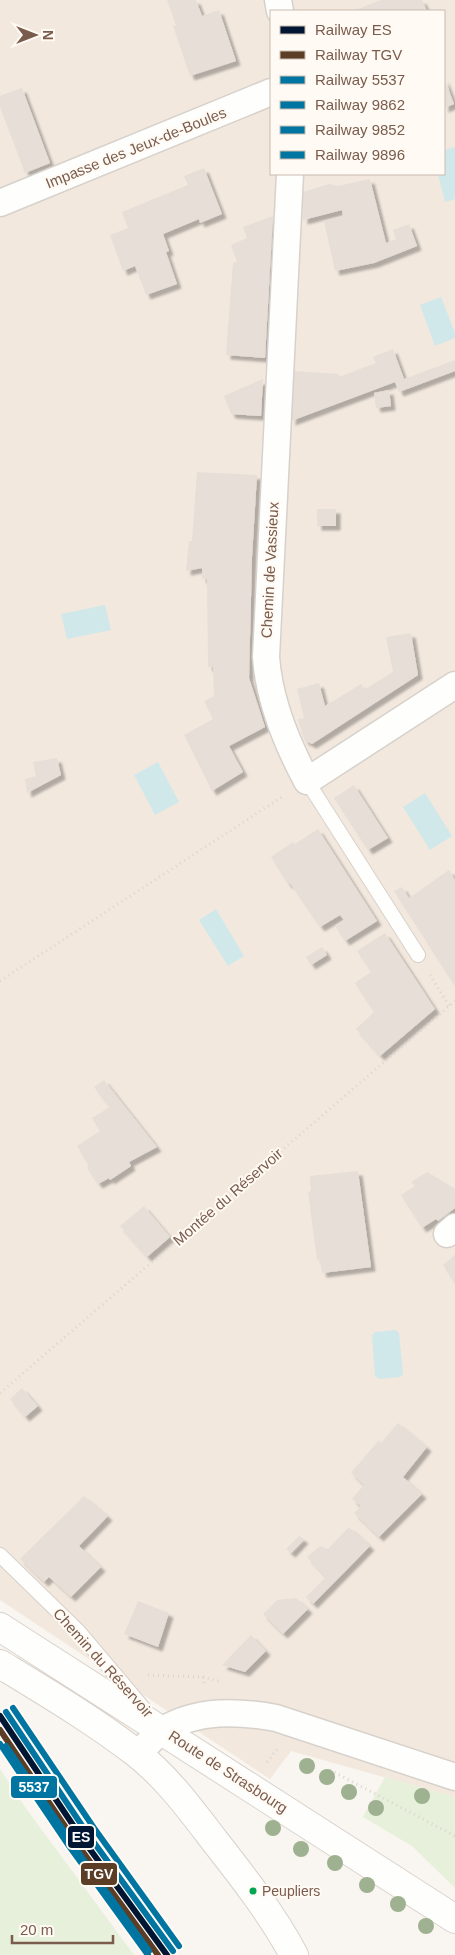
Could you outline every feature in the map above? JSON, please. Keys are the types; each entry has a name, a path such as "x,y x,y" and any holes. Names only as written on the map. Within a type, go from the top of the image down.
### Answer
{"main road":[{"name":"Route de Strasbourg","path":"0,1627 455,1919"},
{"path":"6,1668 92,1721 138,1754 164,1779 192,1811 258,1897 293,1952"}],"street":[{"name":"Impasse des Jeux-de-Boules","path":"0,203 270,92"},
{"name":"Chemin de Vassieux","path":"290,175 266,657 269,681 290,751 307,781"},
{"path":"307,781 455,685"},
{"path":"138,1754 162,1731 188,1719 215,1714 246,1712 276,1718 455,1776"}],"lane":[{"path":"307,781 418,955"},
{"name":"Chemin du Réservoir","path":"0,1555 79,1632 162,1731"}],"path":[{"path":"0,981 307,781"},
{"path":"418,955 449,1006"},
{"name":"Montée du Réservoir","path":"0,1393 455,1001"},
{"path":"249,1786 278,1747"},
{"path":"329,1770 455,1836"}],"shaded area":[{"path":"0,0 455,0 455,1797 291,1751 270,1779 0,1600"}],"green space":[{"path":"0,1769 25,1807 134,1955 0,1955"},
{"path":"385,1777 455,1797 455,1888 412,1846 363,1817"}],"water":[{"path":"455,147 455,199 445,202 438,175 445,175 445,150"},
{"path":"441,297 455,333 455,338 435,346 420,305"},
{"path":"105,605 111,630 67,639 61,614"},
{"path":"158,762 179,802 155,815 134,775"},
{"path":"425,793 452,836 430,850 403,807"},
{"path":"216,909 244,956 228,966 199,920"},
{"path":"396,1330 399,1333 403,1374 400,1377 379,1379 375,1376 372,1335 375,1332"}],"building":[{"path":"167,0 196,0 202,16 219,10 236,61 190,76 173,26 176,25"},
{"path":"381,0 422,0 427,10 356,10"},
{"path":"445,81 454,104 445,108"},
{"path":"22,88 50,163 25,173 0,107 0,96"},
{"path":"204,168 222,214 200,223 199,219 163,234 169,251 166,252 177,284 146,295 135,266 123,271 110,235 128,228 122,212 188,185 184,176"},
{"path":"370,179 386,243 396,239 393,230 409,224 417,246 374,263 335,271 324,221 343,216 342,210 303,220 303,192 329,184 338,186"},
{"path":"273,216 265,358 226,355 233,263 237,262 231,245 247,238 243,227"},
{"path":"393,349 404,379 455,360 455,371 399,392 395,382 291,421 294,371 339,374 339,377 376,363 373,357"},
{"path":"263,379 261,416 231,414 224,396"},
{"path":"389,390 391,406 376,408 374,393"},
{"path":"197,472 257,475 252,557 249,678 265,727 229,746 243,772 212,791 184,735 213,719 204,701 214,696 213,667 208,667 207,579 202,579 202,568 186,571 189,541 192,541"},
{"path":"317,509 336,509 336,526 317,526"},
{"path":"411,633 418,675 312,744 304,740 298,719 304,718 297,689 319,683 325,706 361,684 364,690 393,672 386,637"},
{"path":"57,758 61,775 27,793 25,779 36,776 33,762"},
{"path":"354,785 388,838 368,850 334,798"},
{"path":"318,829 377,921 345,941 335,926 344,920 340,915 320,927 290,883 288,884 271,857 293,842 295,844"},
{"path":"449,870 455,880 455,986 394,891 402,887 409,898"},
{"path":"385,933 435,1009 380,1056 356,1029 374,1012 355,983 371,972 357,951"},
{"path":"322,947 327,955 311,965 306,957"},
{"path":"104,1080 157,1147 129,1162 131,1166 110,1180 109,1178 98,1184 87,1168 89,1166 77,1146 100,1131 92,1118 110,1107 94,1087"},
{"path":"358,1171 371,1267 322,1273 320,1259 317,1260 308,1192 311,1191 310,1176"},
{"path":"427,1172 455,1189 455,1208 438,1221 436,1219 422,1228 401,1195 415,1186 411,1182"},
{"path":"144,1206 170,1237 147,1257 120,1226"},
{"path":"455,1255 455,1284 443,1265"},
{"path":"22,1388 38,1406 25,1417 10,1399"},
{"path":"398,1423 427,1447 403,1477 422,1494 379,1537 354,1513 361,1506 352,1499 364,1485 351,1473 379,1440 381,1443"},
{"path":"84,1496 108,1516 79,1546 101,1567 71,1597 49,1577 44,1582 20,1559"},
{"path":"349,1527 370,1546 313,1604 306,1597 326,1577 307,1557 320,1546 328,1549"},
{"path":"299,1536 304,1539 291,1553 286,1549"},
{"path":"296,1598 308,1609 283,1634 263,1614 277,1600"},
{"path":"138,1601 169,1613 158,1647 124,1634"},
{"path":"251,1635 266,1651 245,1672 222,1665"}],"rail line":[{"name":"9896","path":"13,1708 94,1828 179,1946"},
{"name":"9862","path":"6,1712 87,1833 173,1951"},
{"name":"ES","path":"0,1716 81,1837 167,1955"},
{"name":"TGV","path":"0,1730 75,1841 158,1955"},
{"name":"9852","path":"0,1744 69,1846 148,1955"},
{"name":"5537","path":"6,1746 85,1862 149,1951"}],"place":[{"name":"Peupliers","path":"253,1891"}]}
